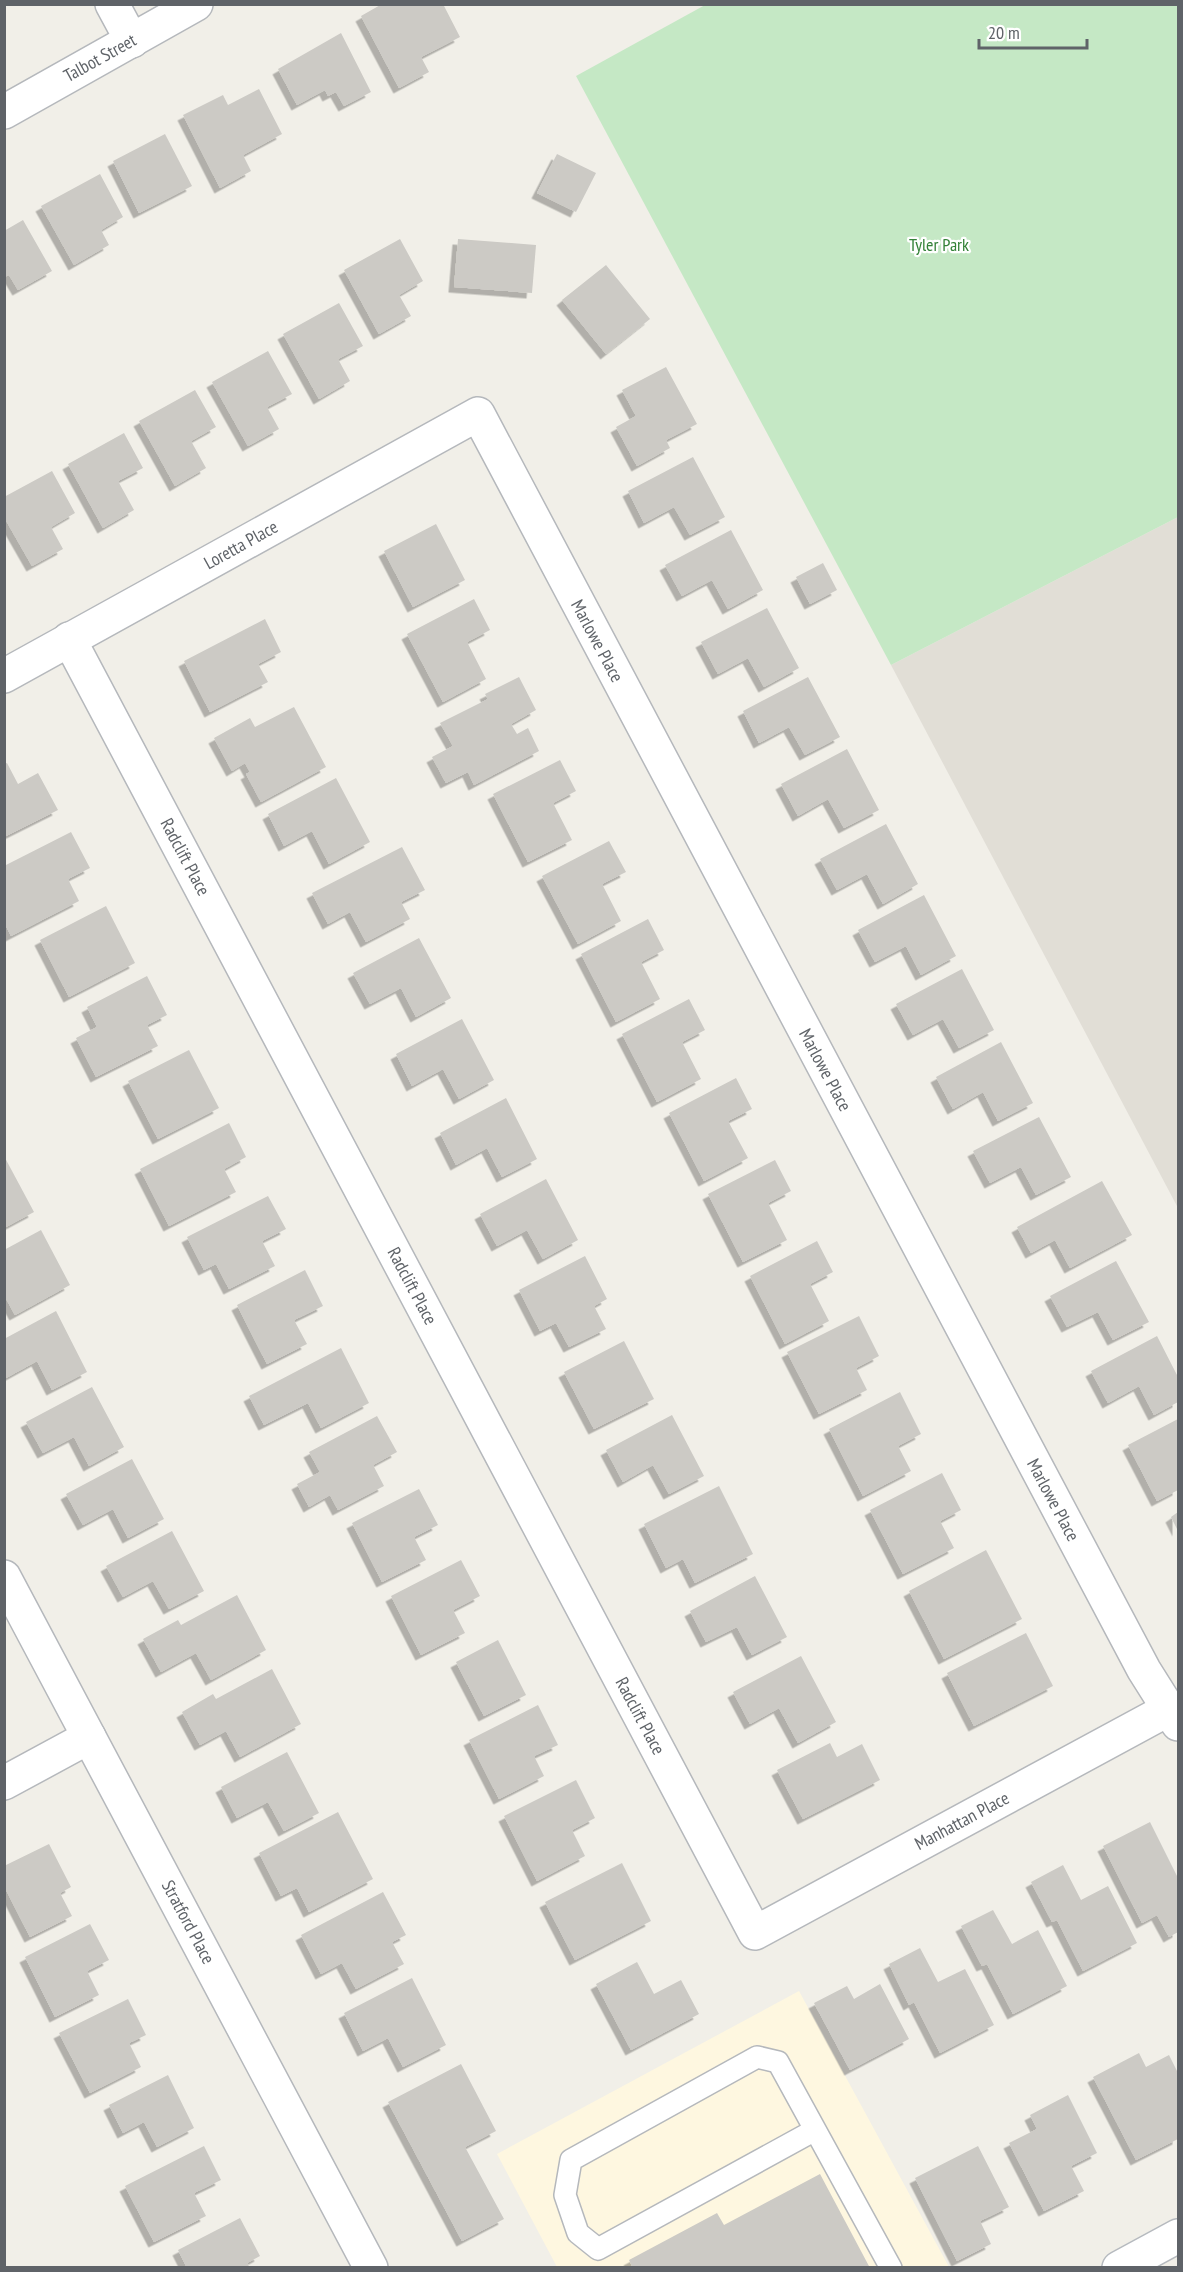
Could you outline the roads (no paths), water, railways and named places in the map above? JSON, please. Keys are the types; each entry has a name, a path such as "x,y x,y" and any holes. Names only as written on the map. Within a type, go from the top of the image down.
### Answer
{"street":[{"path":"112,4 132,40"},
{"name":"Talbot Street","path":"4,112 196,4"},
{"name":"Loretta Place","path":"4,676 478,414"},
{"name":"Marlowe Place","path":"478,414 1133,1649 1174,1717"},
{"name":"Radclift Place","path":"69,639 755,1933"},
{"name":"Stratford Place","path":"4,1577 371,2268"},
{"name":"Manhattan Place","path":"755,1933 1174,1717"},
{"path":"4,1783 89,1737"},
{"path":"1119,2268 1179,2236"}],"lane":[{"path":"815,2130 598,2249 578,2233 565,2195 571,2160 757,2057 778,2062 891,2268"}],"park label":[{"name":"Tyler Park","path":"939,245"}]}
